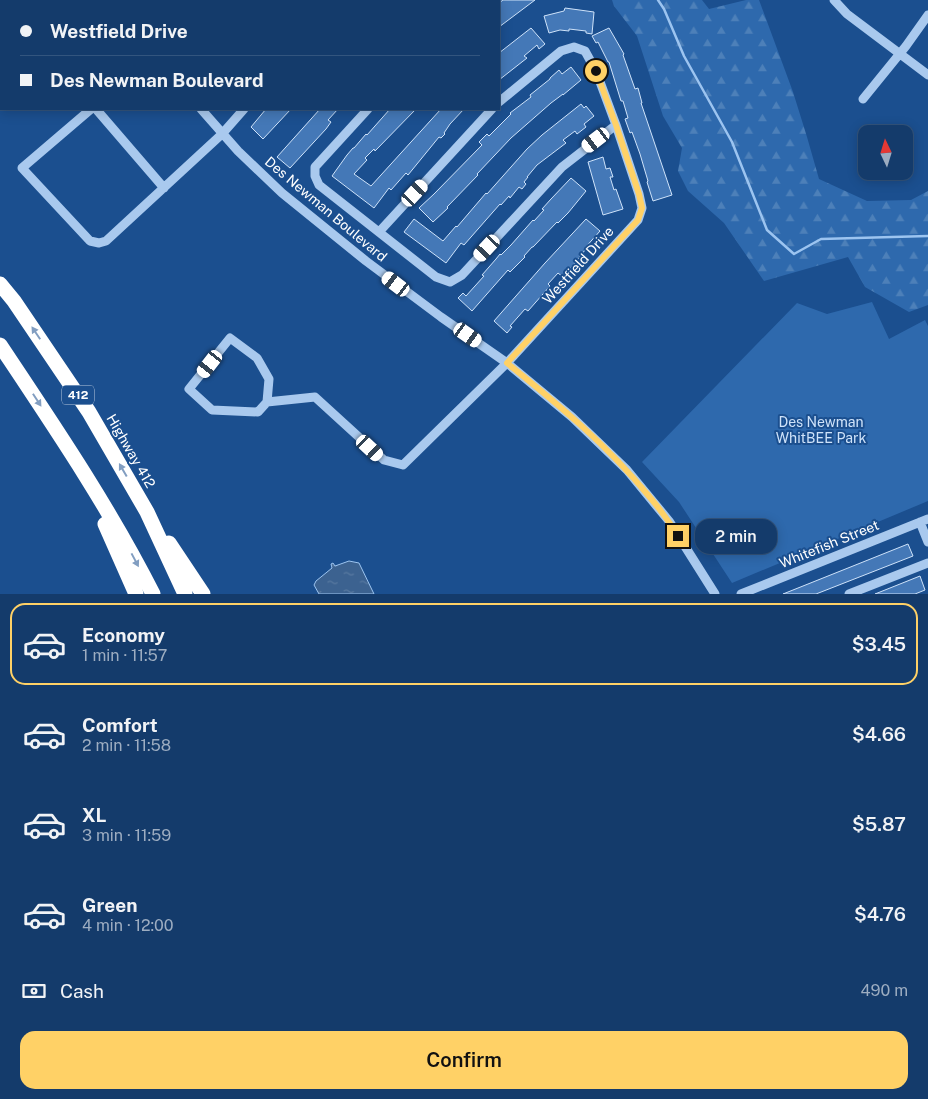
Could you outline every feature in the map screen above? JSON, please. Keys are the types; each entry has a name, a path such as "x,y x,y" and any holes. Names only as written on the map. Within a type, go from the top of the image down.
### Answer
{"highway":[{"name":"Highway 412","path":"0,284 89,412 147,512 185,594"},
{"name":"412","path":"0,345 93,487 153,594"},
{"path":"93,487 104,523 136,594"},
{"path":"147,512 203,594"}],"street":[{"path":"834,0 847,14 928,75"},
{"path":"863,99 928,15"},
{"name":"Westfield Drive","path":"267,402 315,397 384,460 403,465 507,363 638,220 642,208 639,194 616,125 586,51 574,47 561,51 500,101"},
{"path":"90,110 22,168 90,241 98,243 106,241 164,188 222,134 243,110"},
{"path":"97,110 164,188"},
{"name":"Des Newman Boulevard","path":"202,110 222,134 282,193 366,262 507,363 572,416 627,470 669,521 715,594"},
{"path":"367,110 315,167 315,176 319,186 436,277 450,282 462,276 562,167 616,125"},
{"path":"379,232 491,110"},
{"path":"230,338 257,358 269,379 267,402 258,412 212,410 189,389 230,338"},
{"path":"924,521 928,542"},
{"name":"Whitefish Street","path":"741,594 924,521"},
{"path":"849,594 928,562"}],"green space":[{"path":"612,0 702,0 709,9 746,0 759,0 793,92 819,179 867,201 911,200 928,191 928,305 909,312 865,287 848,257 764,281 724,223 688,191 678,171 682,148 663,116 637,36 614,6"},
{"name":"Des Newman WhitBEE Park","path":"872,302 889,339 925,320 928,326 928,501 732,583 679,502 642,462 797,303 827,314"}],"water":[{"path":"349,561 359,563 374,594 319,594 314,585 316,581 332,568 331,564 333,563 335,566"}],"building":[{"path":"503,0 535,0 500,26 500,2"},
{"path":"565,8 594,12 592,34 586,33 586,31 569,29 569,31 560,30 549,33 544,16 564,11"},
{"path":"531,28 545,44 539,49 537,45 524,56 527,58 500,79 500,52"},
{"path":"609,28 624,54 635,89 638,88 641,103 672,195 653,201 640,154 625,119 628,118 609,62 598,42 596,43 592,36"},
{"path":"571,67 581,80 511,138 433,222 419,208 482,145 479,142 487,134 489,136 510,113 531,97 530,95 559,70 562,74"},
{"path":"581,104 584,108 586,106 594,116 584,124 586,127 577,134 575,131 563,140 566,143 537,165 527,177 524,182 526,184 522,189 519,187 510,198 509,196 500,204 464,245 461,243 446,263 404,232 414,219 443,241 527,149"},
{"path":"265,110 290,110 263,139 251,127"},
{"path":"319,110 337,110 328,120 331,122 326,129 290,168 277,157"},
{"path":"389,110 415,110 375,151 374,149 365,158 367,160 354,174 371,186 440,110 463,110 450,124 445,134 441,138 439,137 408,175 406,173 391,190 389,188 374,208 332,176 347,155"},
{"path":"603,157 606,169 610,168 613,177 610,177 614,190 616,189 623,209 603,215 588,162"},
{"path":"571,178 586,191 568,213 532,247 525,257 510,272 508,270 472,311 458,298 463,293 466,296 500,254 534,221 544,210 542,209"},
{"path":"586,219 600,231 563,277 558,273 548,284 550,286 528,311 525,309 510,326 512,327 507,333 494,321"},
{"path":"908,544 913,556 816,594 783,594"},
{"path":"920,576 925,590 915,594 875,594"}],"waterway":[{"path":"658,0 664,9 684,56 732,142 767,230 794,254 821,239 928,236"}],"route":[{"path":"596,71 639,194 642,208 640,216 507,363 572,416 627,470 669,521 678,536"}]}
